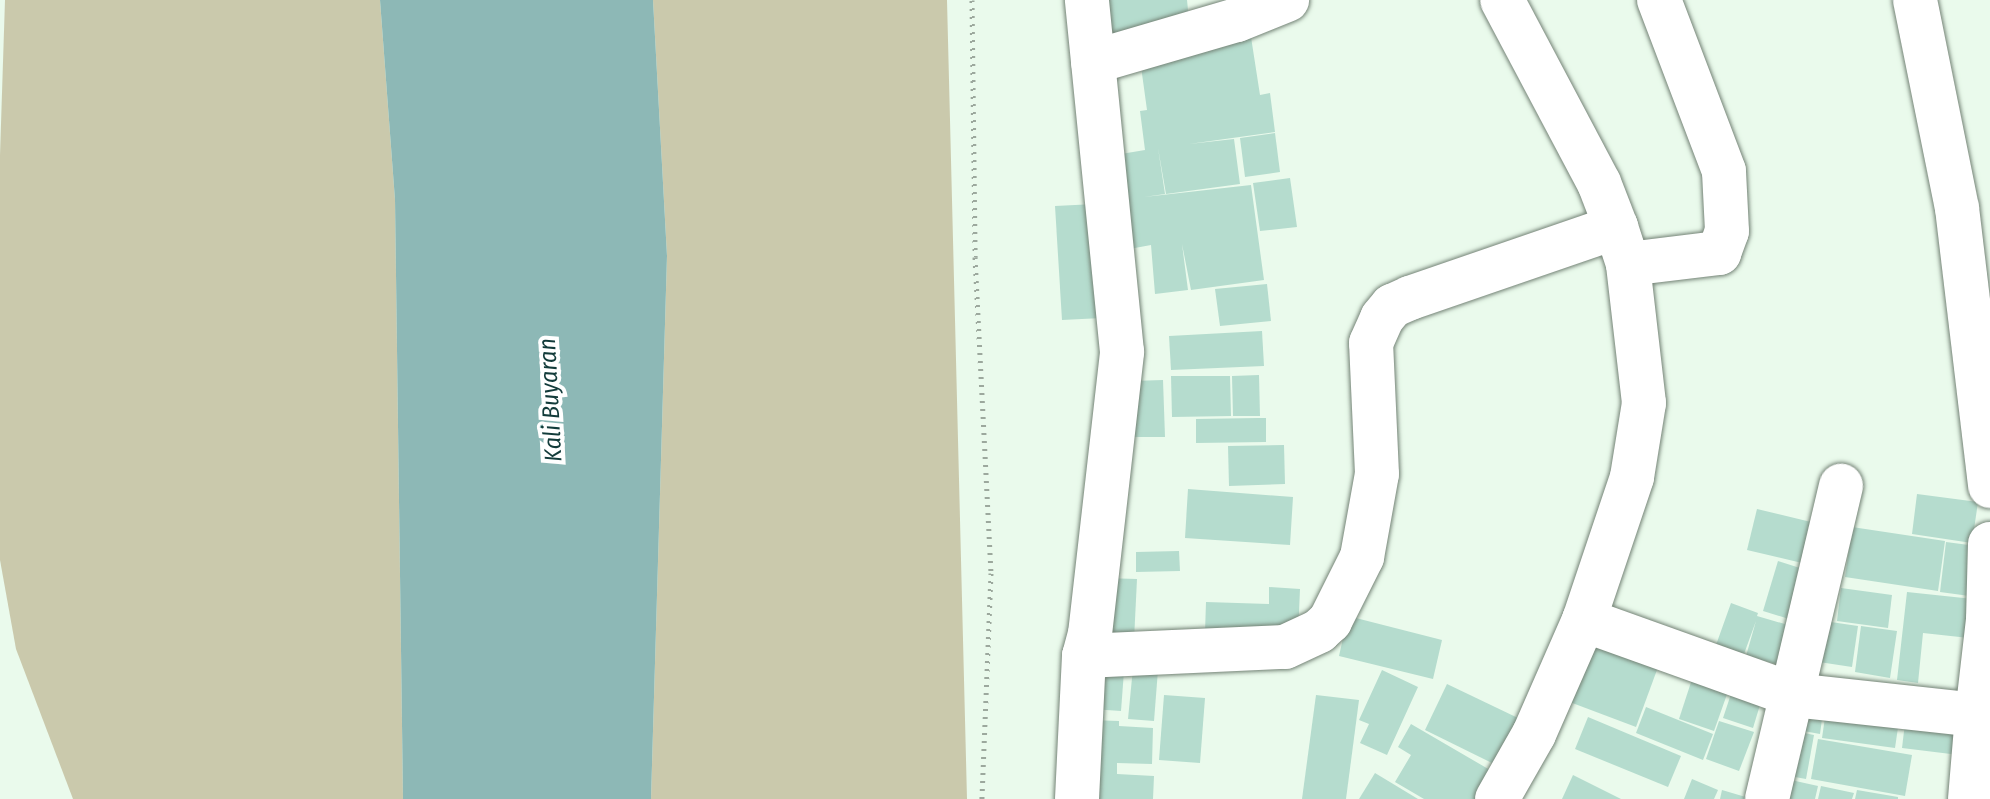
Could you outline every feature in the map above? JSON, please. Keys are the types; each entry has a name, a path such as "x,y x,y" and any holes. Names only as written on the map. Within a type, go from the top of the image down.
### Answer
{"street":[{"path":"1077,799 1084,656 1090,634 1122,352 1087,0"},
{"path":"1093,62 1237,20 1287,0"},
{"path":"1497,799 1534,734 1584,620 1632,477 1644,403 1622,246 1599,183 1502,0"},
{"path":"1084,656 1285,647 1319,631 1330,621 1362,557 1377,474 1371,343 1382,318 1392,306 1410,298 1622,246 1719,253 1727,231 1724,171 1659,0"},
{"path":"1915,0 1957,208 1990,486"},
{"path":"1767,799 1841,486"},
{"path":"1970,799 1988,620 1990,544"},
{"path":"1584,620 1793,695 1977,715"}],"path":[{"path":"972,0 975,257 991,573 982,799"}],"green space":[{"path":"5,0 380,0 395,200 403,799 73,799 16,649 0,560 0,155"},
{"path":"653,0 947,0 967,799 651,799 667,256"}],"water":[{"name":"Kali Buyaran","path":"380,0 653,0 667,256 651,799 403,799 395,200"}],"building":[{"path":"1097,0 1187,0 1190,30 1101,38"},
{"path":"1251,37 1260,95 1270,93 1275,132 1189,144 1234,139 1240,184 1166,194 1158,148 1165,194 1144,197 1251,185 1264,280 1191,290 1182,244 1188,290 1155,294 1151,245 1124,250 1109,156 1145,150 1140,111 1147,110 1139,52"},
{"path":"1275,133 1280,172 1245,177 1240,138"},
{"path":"1290,178 1297,227 1260,231 1253,183"},
{"path":"1095,204 1102,318 1062,320 1055,206"},
{"path":"1267,284 1271,321 1220,326 1215,289"},
{"path":"1262,331 1264,366 1171,370 1169,336"},
{"path":"1259,375 1260,416 1233,416 1232,376"},
{"path":"1171,376 1230,376 1231,416 1172,417"},
{"path":"1163,380 1165,437 1133,437 1132,381"},
{"path":"1266,418 1266,442 1196,443 1196,419"},
{"path":"1284,445 1285,484 1229,486 1228,446"},
{"path":"1188,489 1293,497 1290,545 1185,538"},
{"path":"1917,494 1978,502 1972,543 1912,534"},
{"path":"1757,509 1811,522 1802,563 1747,550"},
{"path":"1852,527 1945,541 1938,591 1845,577"},
{"path":"1946,542 1984,547 1977,597 1940,592"},
{"path":"1179,551 1180,571 1136,572 1136,552"},
{"path":"1778,561 1803,569 1789,619 1763,611"},
{"path":"1104,578 1137,579 1134,640 1103,639"},
{"path":"1269,587 1300,589 1298,636 1205,632 1206,602 1269,604"},
{"path":"1841,588 1892,595 1888,628 1837,621"},
{"path":"1907,592 1973,599 1969,638 1923,633 1918,683 1897,680"},
{"path":"1731,603 1758,613 1757,616 1795,627 1784,666 1746,656 1756,621 1744,654 1716,645"},
{"path":"1348,616 1442,640 1433,679 1339,656"},
{"path":"1824,621 1858,626 1852,667 1819,662"},
{"path":"1861,626 1897,631 1890,678 1855,672"},
{"path":"1593,632 1661,659 1636,727 1567,701"},
{"path":"1133,668 1158,670 1154,721 1128,719"},
{"path":"1094,669 1124,671 1121,711 1092,709"},
{"path":"1382,670 1418,687 1387,755 1360,743 1369,724 1359,720"},
{"path":"1695,670 1731,683 1714,731 1679,719"},
{"path":"1447,684 1518,718 1496,765 1425,730"},
{"path":"1734,685 1763,695 1753,728 1723,718"},
{"path":"1164,695 1205,698 1200,763 1159,760"},
{"path":"1316,695 1359,700 1346,799 1302,799"},
{"path":"1825,696 1820,734 1798,730"},
{"path":"1828,697 1901,707 1895,748 1822,738"},
{"path":"1908,698 1965,704 1959,755 1902,748"},
{"path":"1646,707 1713,734 1703,760 1636,733"},
{"path":"1588,717 1681,756 1668,787 1575,749"},
{"path":"1090,720 1119,721 1119,726 1153,728 1152,764 1117,763 1117,774 1154,776 1153,799 1087,799"},
{"path":"1719,721 1754,732 1739,771 1706,759"},
{"path":"1411,724 1490,770 1476,793 1487,799 1424,799 1395,782 1411,755 1398,747"},
{"path":"1794,731 1814,735 1806,779 1784,775"},
{"path":"1818,739 1912,755 1905,796 1811,779"},
{"path":"1375,773 1418,799 1359,799"},
{"path":"1573,775 1621,799 1562,799"},
{"path":"1782,778 1818,786 1815,799 1778,799"},
{"path":"1692,779 1718,790 1714,799 1684,799"},
{"path":"1821,786 1854,793 1852,799 1818,799"},
{"path":"1722,790 1749,798 1749,799 1720,799"},
{"path":"1857,790 1898,797 1898,799 1855,799"}]}
